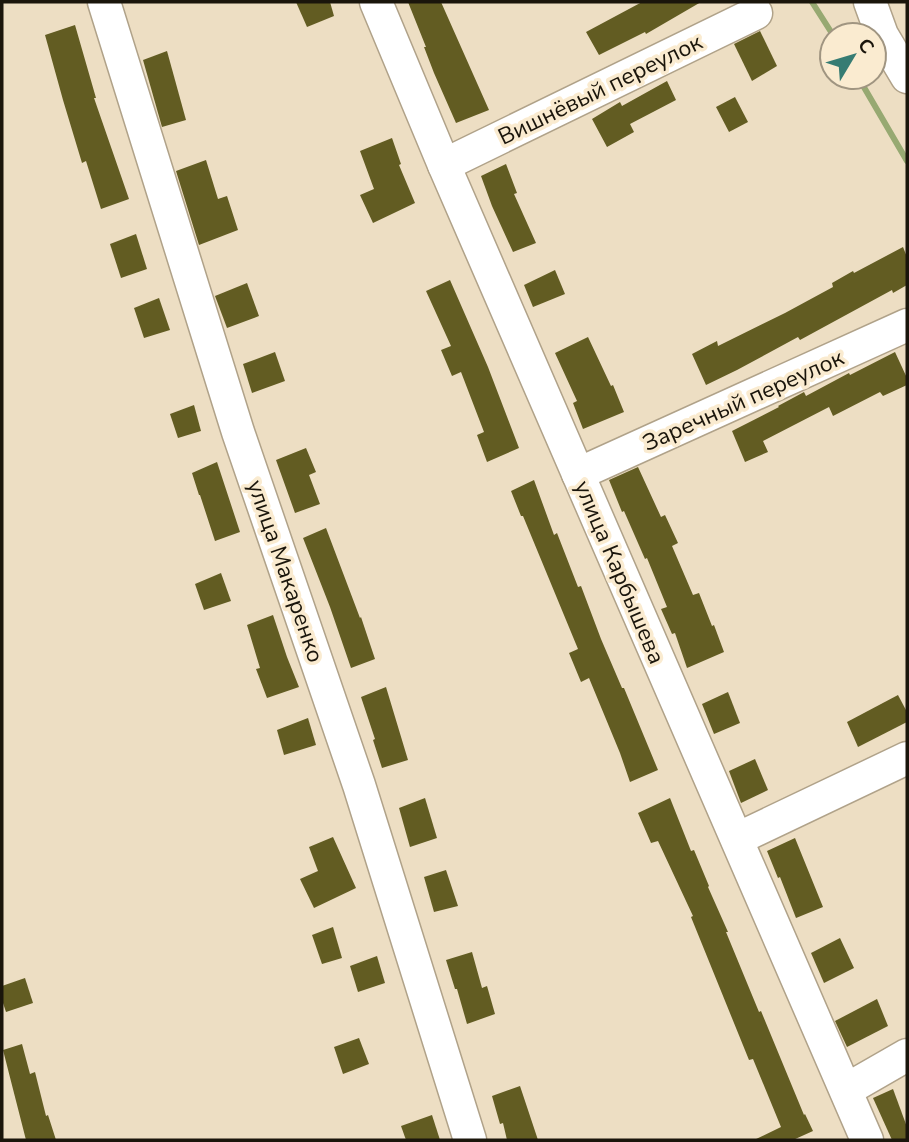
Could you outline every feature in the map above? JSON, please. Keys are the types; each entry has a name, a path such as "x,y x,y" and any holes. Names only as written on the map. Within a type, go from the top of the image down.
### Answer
{"street":[{"name":"улица Макаренко","path":"104,2 234,419 359,785 470,1140"},
{"name":"улица Карбышева","path":"376,2 444,166 867,1140"},
{"path":"870,2 882,35 907,78"},
{"name":"Вишнёвый переулок","path":"444,166 756,13"},
{"name":"Заречный переулок","path":"578,474 907,326"},
{"path":"737,839 907,758"},
{"path":"846,1090 907,1055"}],"building":[{"path":"296,2 330,2 334,16 307,27"},
{"path":"408,2 441,2 489,110 456,123"},
{"path":"642,2 701,2 646,34 645,32 599,55 586,32"},
{"path":"75,25 94,98 129,199 101,209 86,161 82,163 45,35"},
{"path":"760,31 777,66 752,81 734,44"},
{"path":"167,51 186,120 162,127 143,60"},
{"path":"667,81 676,100 630,124 634,132 607,147 592,119 620,102 622,106"},
{"path":"735,97 748,122 729,132 716,107"},
{"path":"392,138 401,164 399,165 415,203 373,223 360,195 374,189 360,151"},
{"path":"206,160 218,199 227,196 238,230 199,245 176,171"},
{"path":"506,164 517,193 514,194 536,243 513,252 481,176"},
{"path":"136,234 147,269 121,278 110,244"},
{"path":"903,247 907,257 907,285 893,293 892,290 800,340 798,337 706,385 692,354 717,341 718,346 785,313 833,287 832,283 853,271 854,273"},
{"path":"555,270 565,294 533,307 524,285"},
{"path":"450,280 519,448 487,462 477,435 484,432 461,372 452,376 441,350 451,346 426,291"},
{"path":"247,283 259,316 227,328 215,296"},
{"path":"159,298 170,330 144,338 134,308"},
{"path":"588,337 624,412 583,429 573,403 577,401 555,353"},
{"path":"275,352 285,381 252,393 243,364"},
{"path":"895,352 907,378 907,385 883,396 880,392 833,416 829,407 763,441 768,452 745,462 732,431 804,392 806,396"},
{"path":"194,405 201,431 178,438 170,414"},
{"path":"306,448 316,472 309,475 320,504 295,513 276,460"},
{"path":"217,462 240,532 215,541 192,473"},
{"path":"638,467 661,517 665,515 678,543 672,546 693,595 699,593 724,652 687,668 675,633 672,634 661,609 667,607 647,558 645,559 624,511 622,512 609,480"},
{"path":"534,480 554,535 557,533 578,587 581,586 658,770 630,782 589,678 581,682 569,653 578,649 511,491"},
{"path":"326,528 375,659 351,668 303,538"},
{"path":"221,573 231,601 204,610 195,584"},
{"path":"273,615 299,687 267,698 256,669 260,668 247,625"},
{"path":"386,687 408,760 382,768 361,697"},
{"path":"728,692 740,723 714,734 702,704"},
{"path":"898,695 907,712 907,722 858,747 847,722"},
{"path":"308,718 316,745 284,755 277,730"},
{"path":"755,759 768,790 741,803 729,771"},
{"path":"425,798 437,838 410,847 399,808"},
{"path":"670,798 691,851 694,850 709,886 759,1012 761,1011 813,1131 793,1140 754,1140 781,1127 753,1059 749,1060 691,917 693,916 658,841 651,843 638,813"},
{"path":"333,837 356,888 314,908 300,879 318,871 309,847"},
{"path":"795,838 823,907 796,918 767,851"},
{"path":"446,870 458,906 434,912 424,877"},
{"path":"333,927 342,958 322,964 312,935"},
{"path":"840,938 854,968 824,983 811,953"},
{"path":"472,952 482,988 487,986 495,1014 467,1024 446,960"},
{"path":"377,956 385,983 358,992 350,966"},
{"path":"25,978 33,1003 6,1012 2,1000 2,986"},
{"path":"877,999 888,1026 847,1047 835,1021"},
{"path":"359,1038 369,1064 343,1074 334,1047"},
{"path":"22,1044 30,1074 35,1072 46,1116 48,1115 56,1140 26,1140 3,1050"},
{"path":"520,1086 538,1140 507,1140 503,1123 500,1124 492,1096"},
{"path":"893,1089 907,1127 907,1140 892,1140 873,1098"},
{"path":"432,1115 440,1140 406,1140 401,1126"}],"waterway":[{"path":"812,2 824,21"},
{"path":"866,91 907,161"}]}
